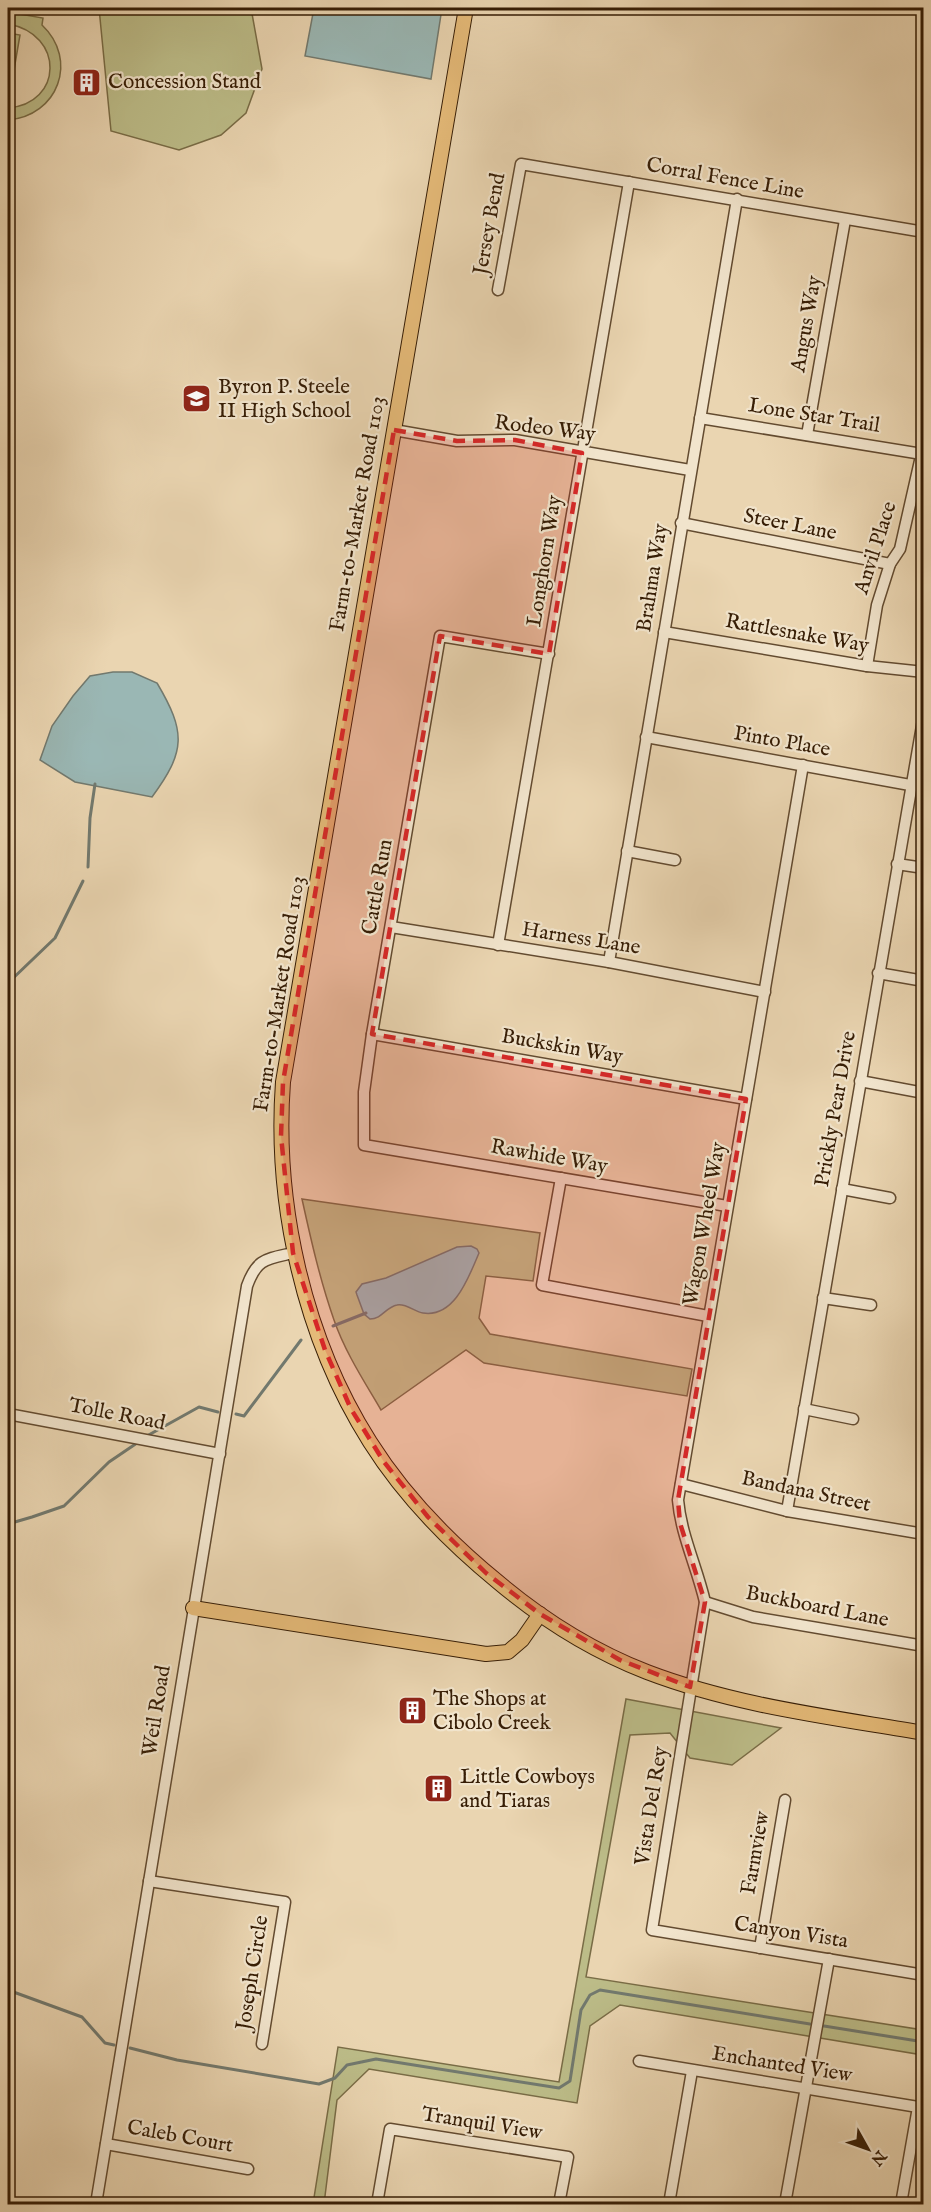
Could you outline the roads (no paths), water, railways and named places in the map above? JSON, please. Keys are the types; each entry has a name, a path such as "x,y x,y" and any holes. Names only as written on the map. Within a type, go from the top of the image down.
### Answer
{"main road":[{"name":"Farm-to-Market Road 1103","path":"466,8 284,1082 281,1136 293,1253 325,1350 351,1409 370,1442 403,1488 459,1549 511,1593 540,1614 620,1660 690,1687 816,1716 924,1733"},
{"path":"193,1608 486,1654 508,1652 522,1640 540,1614"}],"street":[{"name":"Corral Fence Line","path":"521,164 924,232"},
{"name":"Jersey Bend","path":"498,290 521,164"},
{"name":"Longhorn Way","path":"498,945 628,182"},
{"name":"Brahma Way","path":"609,962 737,199"},
{"name":"Angus Way","path":"807,435 845,219"},
{"name":"Lone Star Trail","path":"700,418 807,435 923,448"},
{"name":"Rodeo Way","path":"394,430 457,441 515,440 690,470"},
{"name":"Anvil Place","path":"867,666 877,605 891,564 900,549 923,448"},
{"name":"Steer Lane","path":"681,523 891,564"},
{"name":"Rattlesnake Way","path":"664,632 867,666 924,672"},
{"name":"Cattle Run","path":"364,1145 364,1092 372,1034 440,636 549,654"},
{"name":"Prickly Pear Drive","path":"787,1511 924,714"},
{"name":"Pinto Place","path":"646,736 910,785"},
{"name":"Wagon Wheel Way","path":"690,1687 705,1602 700,1579 680,1522 678,1500 802,765"},
{"path":"627,851 675,860"},
{"path":"897,864 924,868"},
{"name":"Harness Lane","path":"391,927 609,962 765,992"},
{"path":"878,973 924,981"},
{"name":"Buckskin Way","path":"372,1034 746,1099"},
{"path":"860,1082 924,1093"},
{"name":"Rawhide Way","path":"364,1145 728,1206"},
{"path":"561,1179 542,1285 708,1316"},
{"path":"842,1189 890,1198"},
{"name":"Weil Road","path":"96,2205 247,1286 259,1263 269,1258 293,1253"},
{"path":"823,1298 871,1305"},
{"path":"804,1409 853,1419"},
{"name":"Tolle Road","path":"8,1414 220,1454"},
{"name":"Bandana Street","path":"681,1484 787,1511 924,1534"},
{"name":"Buckboard Lane","path":"705,1602 753,1617 924,1646"},
{"name":"Vista Del Rey","path":"652,1930 690,1687"},
{"name":"Farmview","path":"760,1948 785,1800"},
{"name":"Joseph Circle","path":"149,1881 285,1902 261,2044"},
{"name":"Canyon Vista","path":"652,1930 924,1975"},
{"path":"784,2205 829,1959"},
{"name":"Enchanted View","path":"639,2061 918,2107 901,2205"},
{"path":"669,2205 692,2071"},
{"name":"Tranquil View","path":"377,2205 390,2129 568,2157 559,2205"},
{"name":"Caleb Court","path":"106,2144 248,2169"}],"water":[{"path":"314,8 442,8 431,79 305,56"},
{"path":"113,672 132,672 157,683 173,715 178,741 176,754 171,767 152,797 75,782 40,760 52,726 73,696 90,676"},
{"path":"471,1246 479,1253 459,1294 444,1309 434,1313 423,1313 400,1305 393,1306 381,1315 370,1319 364,1314 356,1292 362,1284 386,1278 457,1247"}],"waterway":[{"path":"88,867 90,818 95,784"},
{"path":"8,983 55,938 83,881"},
{"path":"333,1326 366,1313"},
{"path":"236,1414 244,1416 301,1340"},
{"path":"145,1437 199,1407 218,1412"},
{"path":"8,1524 64,1506 109,1462 137,1443"},
{"path":"8,1990 82,2017 105,2043 114,2045"},
{"path":"130,2048 177,2060 319,2084 335,2078 347,2065 376,2059 559,2088 570,2081 581,2010 590,1995 600,1990 810,2024"},
{"path":"824,2026 924,2042"}],"place":[{"name":"Concession Stand","path":"87,82"},
{"name":"Byron P. Steele II High School","path":"197,399"},
{"name":"The Shops at Cibolo Creek","path":"412,1711"},
{"name":"Little Cowboys and Tiaras","path":"439,1789"}]}
